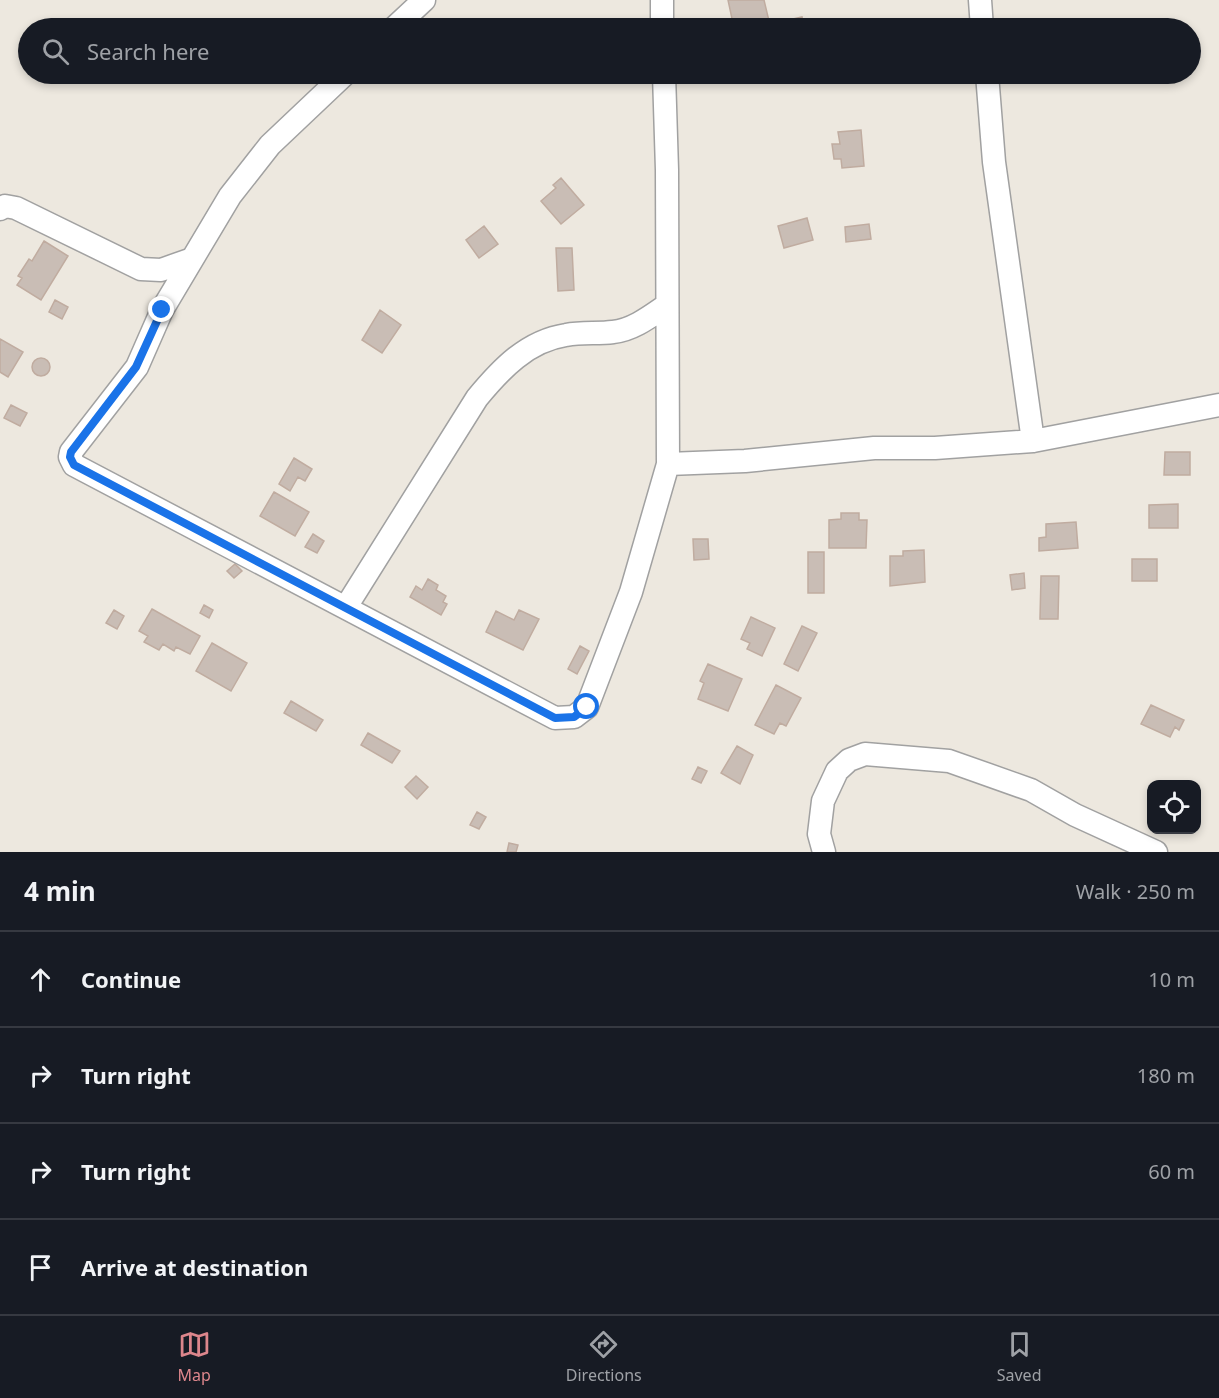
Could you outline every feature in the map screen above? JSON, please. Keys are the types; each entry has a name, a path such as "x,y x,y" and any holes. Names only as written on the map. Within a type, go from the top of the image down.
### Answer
{"street":[{"path":"404,18 424,0"},
{"path":"662,0 662,18"},
{"path":"980,0 981,18"},
{"path":"334,84 270,145 230,196 162,310 136,367 71,452 70,457 74,465 555,718 574,717 587,707 631,592 668,464 664,84"},
{"path":"988,84 994,162 1033,441"},
{"path":"0,209 5,206 16,208 141,269 160,270 192,259"},
{"path":"346,607 477,398 498,372 518,355 538,343 566,335 616,332 644,322 666,305"},
{"path":"668,464 745,461 874,448 934,448 1033,441 1219,405"},
{"path":"824,852 819,834 823,801 837,771 849,760 865,754 949,761 1031,790 1074,815 1156,852"}],"building":[{"path":"728,0 764,0 768,18 732,18"},
{"path":"861,130 864,166 842,168 841,159 834,159 832,144 840,144 838,132"},
{"path":"561,178 584,205 561,224 541,201 556,188 553,185"},
{"path":"807,218 813,240 784,248 778,226"},
{"path":"869,224 871,239 846,242 845,227"},
{"path":"484,226 498,244 479,258 466,240"},
{"path":"44,241 68,256 41,300 17,285 22,278 18,276 29,259 32,261"},
{"path":"556,248 572,248 574,290 558,291"},
{"path":"55,300 68,307 62,319 49,312"},
{"path":"380,310 401,325 382,353 362,340"},
{"path":"0,339 23,352 8,377 0,372"},
{"path":"41,358 49,363 50,367 45,375 41,376 33,371 32,367 37,359"},
{"path":"11,405 27,413 20,426 4,418"},
{"path":"1165,452 1190,452 1190,475 1164,475"},
{"path":"294,458 312,469 305,481 298,477 290,491 279,484"},
{"path":"274,492 309,512 295,536 260,516"},
{"path":"1178,504 1178,528 1149,528 1149,505"},
{"path":"841,513 859,513 859,520 867,520 866,548 829,548 829,520 841,519"},
{"path":"1076,522 1078,548 1039,551 1039,538 1046,537 1046,524"},
{"path":"313,534 324,541 317,553 305,547"},
{"path":"693,539 708,539 709,559 694,560"},
{"path":"924,550 925,582 890,586 890,556 903,556 903,551"},
{"path":"808,552 824,552 824,593 808,593"},
{"path":"1132,559 1157,559 1157,581 1132,581"},
{"path":"235,564 242,571 234,578 227,571"},
{"path":"1024,573 1025,588 1012,590 1010,575"},
{"path":"1041,576 1059,576 1058,619 1040,619"},
{"path":"428,579 438,585 436,590 446,596 443,602 447,604 441,615 410,597 416,586 422,590"},
{"path":"204,605 213,610 209,618 200,613"},
{"path":"152,609 200,636 190,654 176,647 174,651 163,644 159,650 144,642 148,636 139,631"},
{"path":"114,610 124,616 117,629 106,623"},
{"path":"519,610 539,619 523,650 486,632 496,611 514,620"},
{"path":"751,617 775,628 762,656 747,649 750,643 741,639"},
{"path":"802,626 817,633 798,671 784,664"},
{"path":"212,643 247,663 231,691 196,671"},
{"path":"580,646 589,651 577,674 568,669"},
{"path":"708,664 742,679 728,711 698,699 704,683 700,681"},
{"path":"776,685 801,698 786,726 780,723 774,734 755,725"},
{"path":"291,701 323,720 316,731 284,713"},
{"path":"1151,705 1184,720 1179,730 1175,727 1170,737 1141,724"},
{"path":"368,733 400,751 392,763 361,745"},
{"path":"737,746 753,755 740,784 721,773"},
{"path":"698,767 707,771 701,783 692,779"},
{"path":"416,776 428,787 417,799 405,787"},
{"path":"477,812 486,817 479,829 470,825"},
{"path":"509,843 518,845 516,852 507,852"}],"route":[{"path":"162,310 136,367 71,452 70,457 74,465 555,718 574,717 587,707"}]}
